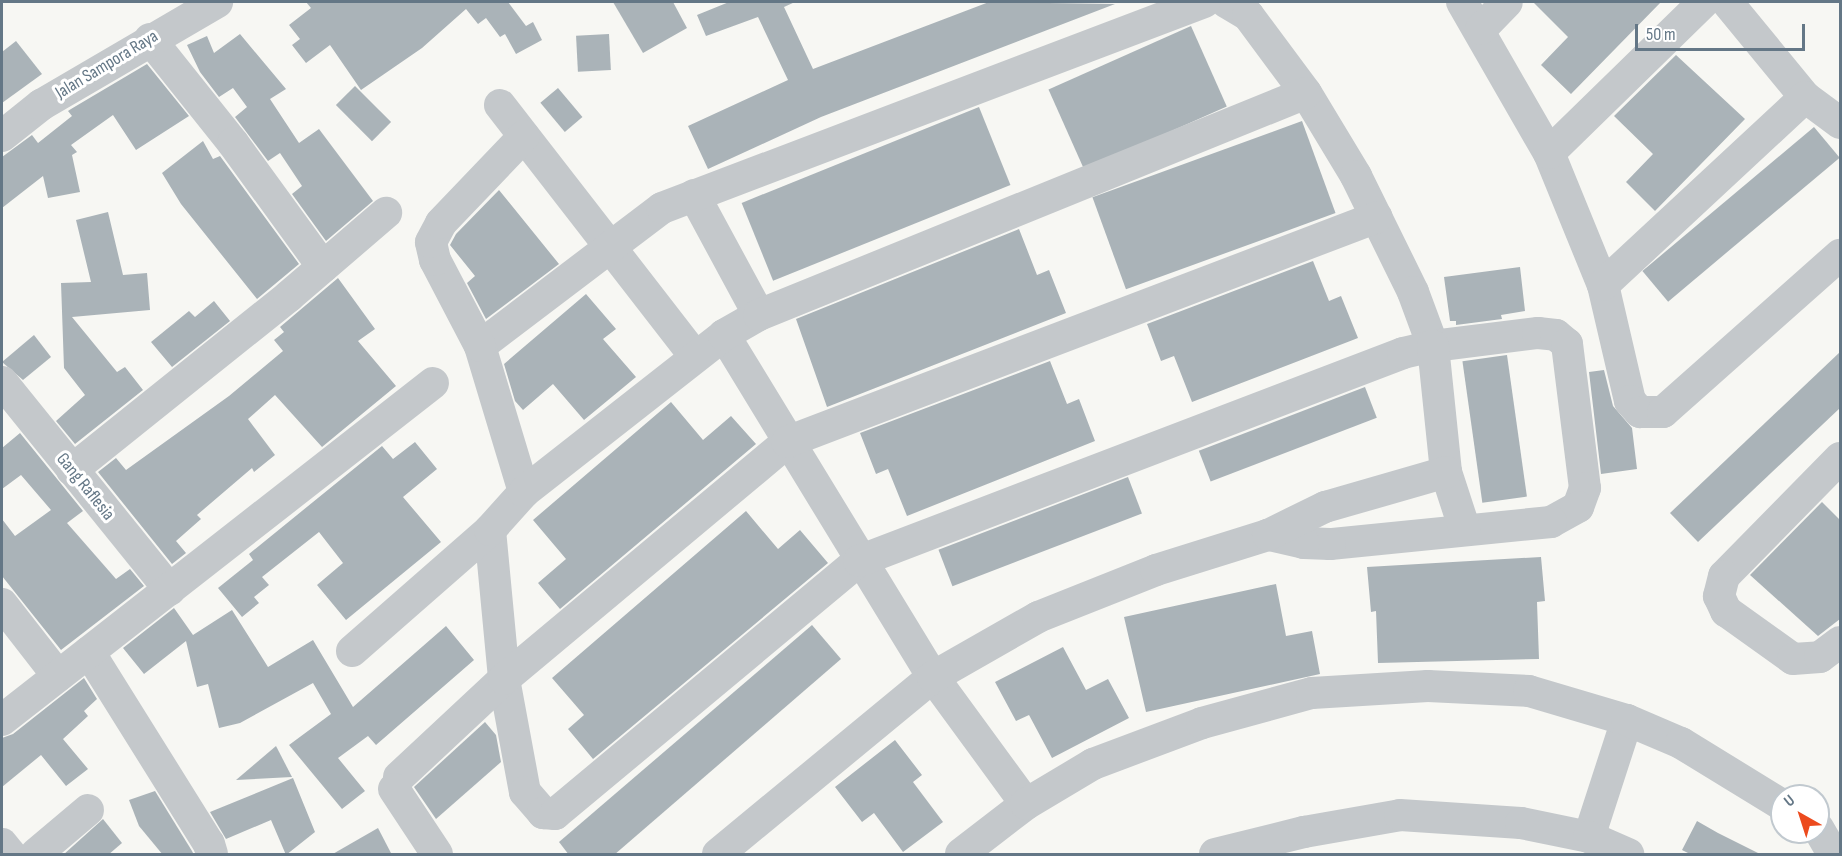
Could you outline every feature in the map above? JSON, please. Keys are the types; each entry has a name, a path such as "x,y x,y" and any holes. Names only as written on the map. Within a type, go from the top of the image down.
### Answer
{"street":[{"name":"Jalan Sampora Raya","path":"2,136 41,105 150,39 217,2"},
{"path":"480,346 609,245 662,207 1204,2"},
{"path":"1226,2 1248,15 1306,93 1377,217 1433,345 1446,472 1465,530"},
{"path":"1462,2 1481,28 1549,153 1603,285 1630,401 1640,412 1653,415 1663,412 1840,255"},
{"path":"1481,28 1507,2"},
{"path":"1549,153 1704,2"},
{"path":"1727,2 1805,97 1840,123"},
{"path":"150,39 233,143 322,267"},
{"path":"352,651 490,530 524,492 694,356 724,335 759,315 1306,93"},
{"path":"1603,285 1805,97"},
{"path":"500,105 694,356"},
{"path":"524,136 441,223 431,242 435,260 480,346 524,492"},
{"path":"694,195 759,315"},
{"path":"72,470 386,213"},
{"path":"437,855 396,783 504,679 787,442 1377,217"},
{"path":"490,530 504,679 525,792 543,813 555,814 859,561 1403,353 1433,345 1547,333 1562,339 1570,350 1583,500 1565,517 1551,522 1330,544 1304,543 1268,535"},
{"path":"724,335 859,561 933,677 1026,804"},
{"name":"Gang Raflesia","path":"2,382 170,590"},
{"path":"2,720 170,590 212,553 433,383"},
{"path":"1840,458 1724,576 1719,596 1726,611 1793,659 1820,657 1840,642"},
{"path":"718,855 933,677 1038,616 1156,570 1268,535 1326,507 1446,472"},
{"path":"2,604 58,676"},
{"path":"89,652 209,844 212,855"},
{"path":"961,855 1026,804 1093,764 1202,723 1312,693 1428,686 1529,692 1628,720 1681,744 1770,798"},
{"path":"1589,837 1628,720"},
{"path":"36,855 88,810"},
{"path":"1215,855 1304,832 1400,815 1521,824 1589,837 1628,855"},
{"path":"2,844 10,855"},
{"path":"231,855 238,855"}],"building":[{"path":"306,2 508,2 526,26 533,22 542,40 516,54 505,34 500,37 486,18 478,24 466,9 422,48 361,90 330,45 306,63 292,45 300,39 289,25 311,8"},
{"path":"613,2 673,2 687,28 643,53"},
{"path":"729,2 795,2 784,7 813,69 989,2 1115,4 821,117 708,169 688,126 788,80 758,17 706,36 697,15"},
{"path":"1533,2 1661,2 1571,94 1541,65 1568,37"},
{"path":"1191,26 1227,106 1084,170 1048,89"},
{"path":"240,34 286,89 270,99 299,143 319,129 373,201 326,241 292,194 302,186 280,153 268,161 235,117 247,107 233,88 219,97 200,72 187,45 207,36 214,53"},
{"path":"609,34 611,70 578,72 576,36"},
{"path":"16,41 42,74 2,103 2,52"},
{"path":"1676,55 1745,119 1655,211 1626,182 1653,154 1614,116"},
{"path":"147,64 189,116 136,150 113,115 71,145 77,152 72,155 80,192 48,198 43,176 2,208 2,157 32,135 38,143 72,116 68,111"},
{"path":"355,86 391,122 372,141 336,105"},
{"path":"558,88 582,117 565,132 540,103"},
{"path":"979,107 1010,185 773,281 742,203"},
{"path":"1302,121 1336,213 1126,289 1092,197"},
{"path":"1814,127 1840,158 1668,302 1642,271"},
{"path":"203,141 213,159 220,156 299,264 257,299 181,204 162,173"},
{"path":"499,190 559,264 486,319 467,283 475,276 450,245 456,234"},
{"path":"108,212 123,275 147,273 150,310 72,317 117,372 125,367 143,390 75,444 56,421 85,395 64,368 61,283 91,282 76,220"},
{"path":"1019,229 1037,275 1049,270 1066,313 827,407 796,319"},
{"path":"1313,261 1329,301 1341,296 1358,338 1192,402 1174,356 1161,361 1147,324"},
{"path":"1520,267 1525,311 1501,315 1502,319 1456,325 1456,321 1450,321 1444,277"},
{"path":"338,278 375,329 358,341 396,386 322,447 275,395 248,419 275,455 254,472 252,468 197,515 201,519 176,541 186,553 172,564 98,472 116,458 126,470 229,396 283,351 274,340 284,332 280,327"},
{"path":"586,294 616,329 603,339 636,377 584,420 553,384 523,410 515,401 504,364"},
{"path":"214,301 230,321 172,367 151,342 189,311 195,317"},
{"path":"34,335 51,357 23,380 2,362"},
{"path":"1840,352 1840,408 1698,542 1670,513"},
{"path":"1507,355 1527,497 1482,503 1462,361"},
{"path":"1050,361 1067,404 1079,399 1095,441 907,516 888,469 876,474 860,433"},
{"path":"1604,370 1613,406 1632,428 1637,469 1601,474 1589,372"},
{"path":"1365,387 1377,418 1211,482 1199,451"},
{"path":"671,402 703,440 731,416 756,444 560,609 538,583 566,559 533,520"},
{"path":"20,433 83,511 67,523 116,579 130,569 144,586 61,650 2,576 2,519 15,536 51,510 21,475 2,489 2,448"},
{"path":"415,442 437,469 403,497 441,542 346,620 317,585 343,563 319,532 262,577 269,585 254,597 259,603 242,617 218,588 253,560 249,554 382,446 393,459"},
{"path":"1128,477 1142,513 952,586 938,550"},
{"path":"1822,502 1840,520 1840,619 1818,636 1750,575"},
{"path":"746,511 778,549 800,530 828,563 593,759 568,729 584,715 552,678"},
{"path":"1541,557 1545,601 1537,602 1539,659 1378,663 1376,611 1371,612 1367,567"},
{"path":"1276,584 1286,636 1312,631 1320,674 1146,712 1124,617"},
{"path":"174,608 193,635 232,610 268,667 313,640 353,707 446,626 474,660 376,745 368,736 338,758 365,791 342,809 289,745 331,714 313,683 240,723 219,728 208,684 197,687 186,641 144,674 123,648"},
{"path":"812,625 841,659 614,855 569,855 559,842"},
{"path":"1063,647 1086,690 1108,679 1129,718 1052,758 1029,715 1016,721 995,682"},
{"path":"84,678 97,699 84,711 88,716 63,739 88,769 66,786 41,755 2,787 2,738 13,734"},
{"path":"485,722 496,735 501,762 436,819 414,787"},
{"path":"895,740 922,775 913,782 943,822 903,852 874,813 862,822 835,787"},
{"path":"276,746 292,777 236,780"},
{"path":"293,778 315,832 286,855 271,820 226,839 210,812"},
{"path":"155,791 193,853 163,855 139,826 129,800"},
{"path":"103,819 122,843 108,855 63,855"},
{"path":"1697,821 1762,855 1692,855 1682,850"},
{"path":"378,828 392,855 331,855"}]}
